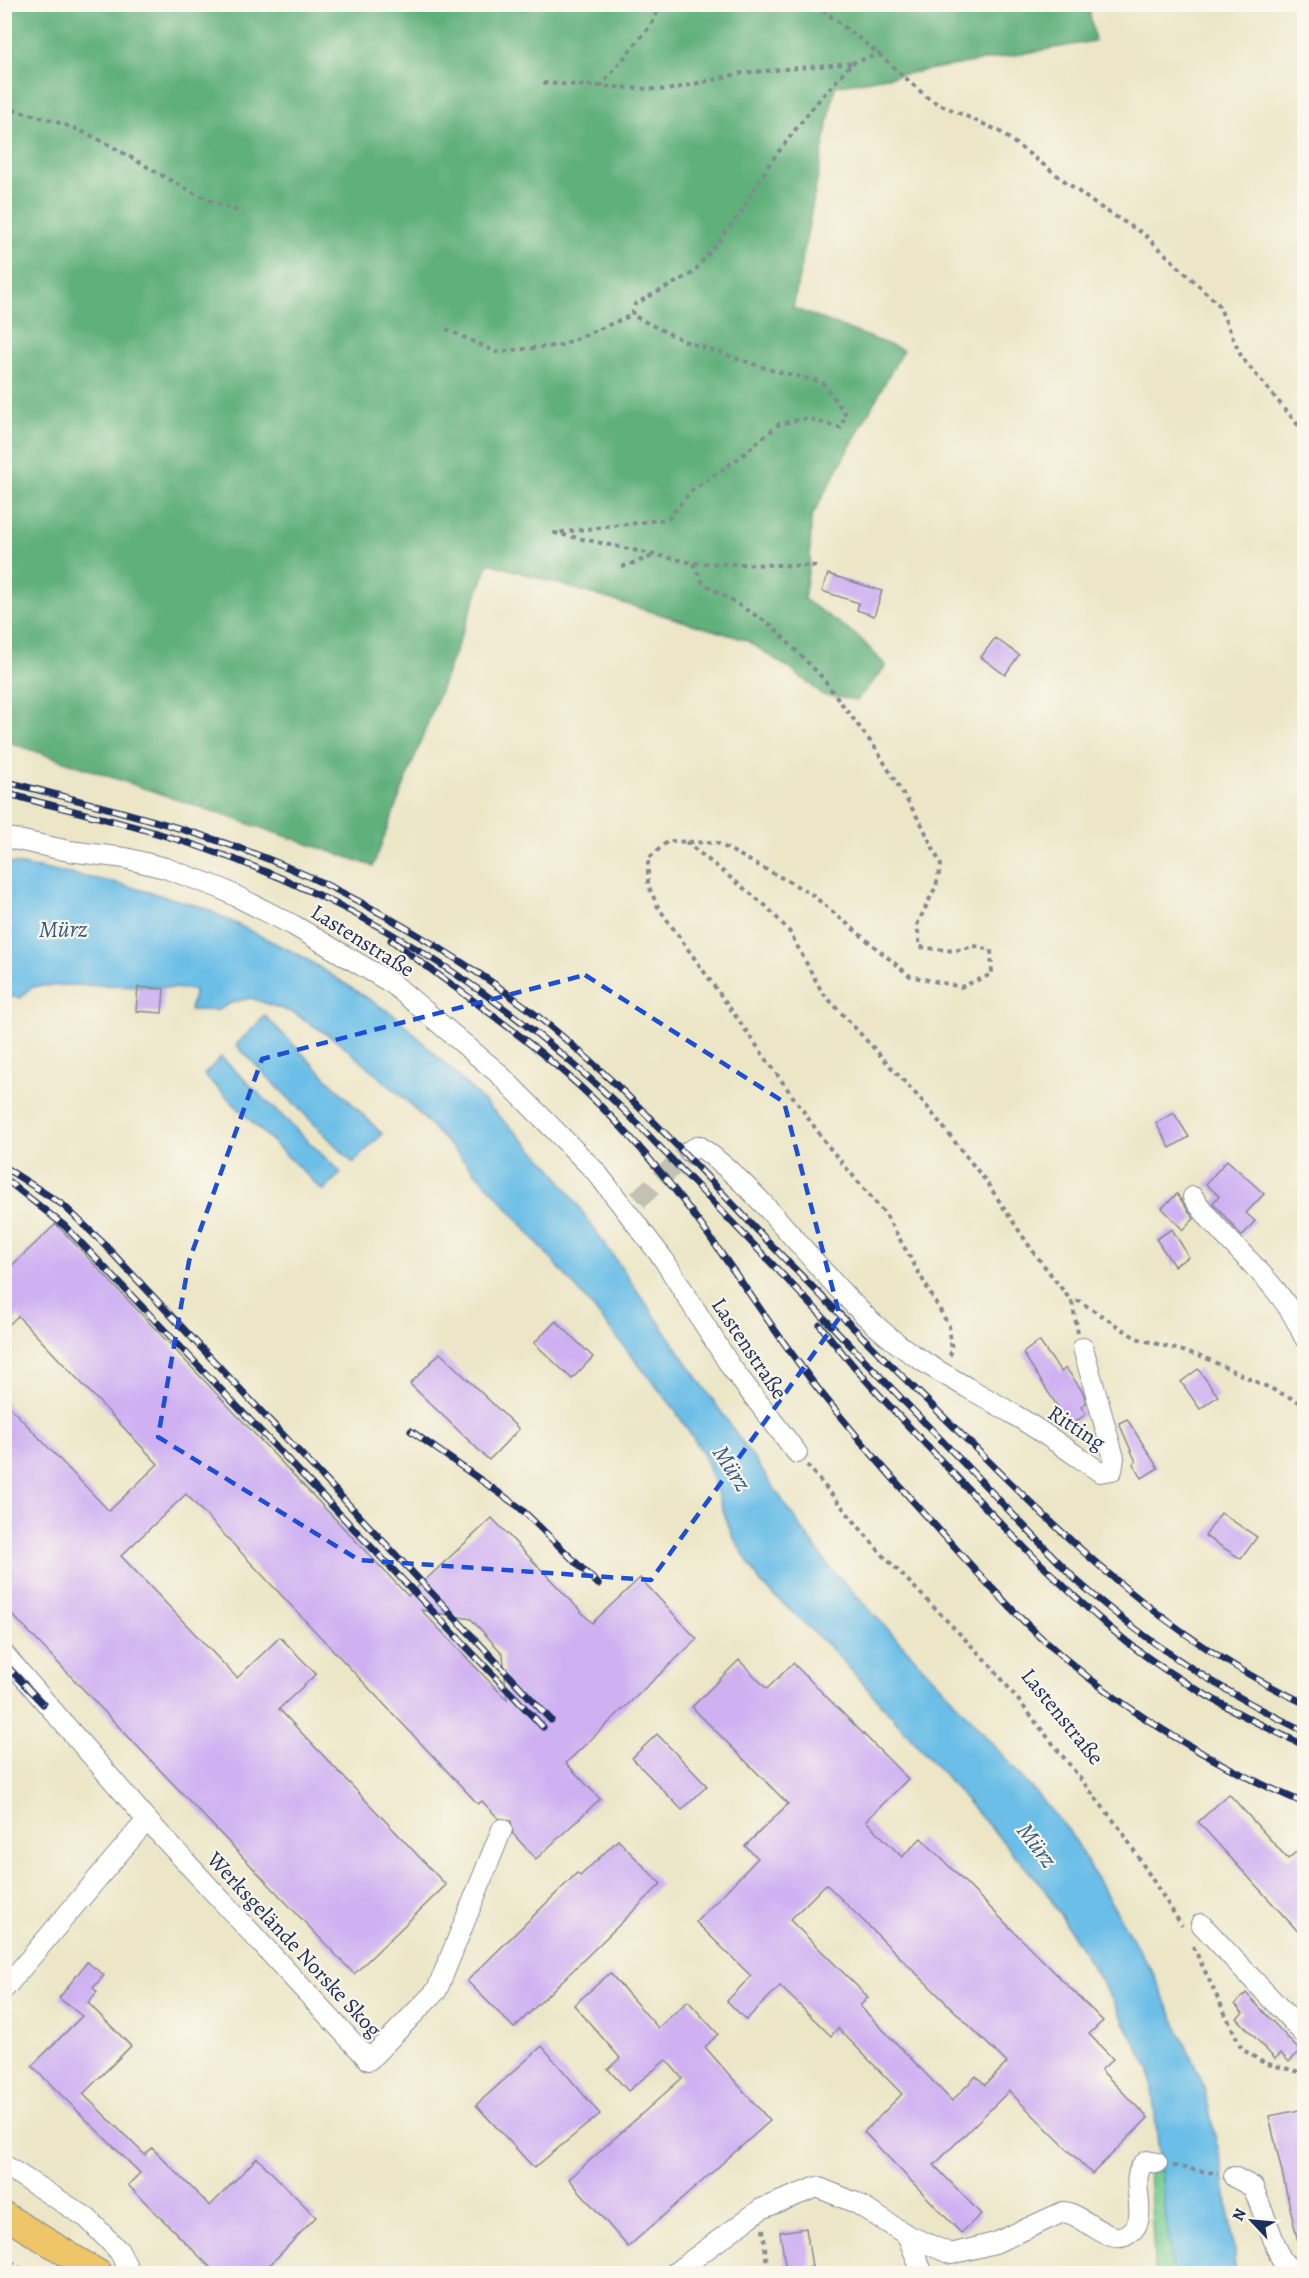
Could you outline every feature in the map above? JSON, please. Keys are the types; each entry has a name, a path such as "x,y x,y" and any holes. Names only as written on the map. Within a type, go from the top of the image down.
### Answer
{"main road":[{"path":"4,2216 100,2274"}],"street":[{"name":"Lastenstraße","path":"4,837 87,854 125,858 165,868 220,888 293,925 393,984 498,1073 632,1205 731,1367 797,1453"},
{"name":"Ritting","path":"689,1151 699,1146 708,1152 774,1214 882,1331 938,1371 1013,1413 1101,1472 1107,1472 1112,1470 1114,1458 1083,1348"},
{"path":"1193,1197 1209,1222 1259,1269 1305,1337"},
{"name":"Werksgelände Norske Skog","path":"4,1654 147,1820 369,2060 437,1990 502,1828"},
{"path":"4,1989 147,1820"},
{"path":"1194,1929 1305,2034"},
{"path":"673,2274 761,2209 817,2187 856,2204 907,2235 951,2254 995,2243 1022,2228 1063,2212 1072,2214 1111,2237 1124,2237 1135,2229 1137,2220 1138,2171 1147,2161 1157,2163"},
{"path":"4,2165 87,2218 119,2251 131,2274"},
{"path":"1234,2177 1253,2187 1281,2259 1299,2274"},
{"path":"907,2235 923,2274"}],"path":[{"path":"600,88 651,25 661,4"},
{"path":"815,4 879,54 930,100 999,131 1095,204 1144,234 1218,304 1242,358 1305,432"},
{"path":"543,83 600,88 668,90 742,73 852,63 879,54"},
{"path":"632,315 634,304 693,273 740,213 784,144 852,63"},
{"path":"4,108 57,122 83,132 212,203 243,212"},
{"path":"446,329 496,352 562,345 632,315 684,341 771,370 822,382 846,415 840,428 807,418 779,424 739,458 690,490 668,519 555,533 693,563 819,566"},
{"path":"622,567 657,554"},
{"path":"693,563 703,583 771,625 821,676 876,749 922,825 941,866 936,886 917,926 920,947 954,951 975,946 991,950 992,974 961,987 910,976 810,893 717,843 668,841 648,860 648,885 658,907 828,1146 886,1215 949,1326 952,1351 938,1371"},
{"path":"686,842 766,906 789,931 822,992 925,1104 985,1180 1032,1250 1072,1302 1083,1348"},
{"path":"1072,1302 1079,1300 1088,1305 1136,1338 1201,1356 1305,1404"},
{"name":"Lastenstraße","path":"797,1453 879,1551 993,1668 1121,1830 1194,1929"},
{"path":"1192,1943 1242,2049 1264,2063 1305,2073"},
{"path":"1157,2163 1234,2177"},
{"path":"761,2209 768,2274"},
{"path":"4,2256 28,2274"}],"highlighted area":[{"path":"585,975 784,1102 840,1317 651,1580 359,1560 158,1437 189,1261 262,1059"}],"green space":[{"path":"5,4 1088,5 1095,41 835,86 793,308 903,350 811,518 810,560 804,599 860,638 886,666 857,700 823,695 789,668 746,640 489,563 373,866 5,741"},
{"path":"1149,2169 1163,2170 1172,2273 1155,2273"}],"water":[{"name":"Mürz","path":"5,862 113,882 202,907 303,957 397,1017 552,1168 826,1563 951,1697 1068,1830 1154,1975 1203,2084 1221,2162 1234,2252 1234,2273 1172,2273 1150,2070 1109,1994 1043,1887 835,1652 761,1583 732,1535 703,1453 673,1407 589,1303 495,1193 408,1102 339,1042 296,1014 251,998 233,1002 218,1010 190,1010 195,990 156,987 38,986 30,988 21,998 5,996"},
{"path":"265,1016 382,1134 353,1163 236,1045"},
{"path":"221,1057 341,1173 323,1191 204,1075"}],"building":[{"path":"828,574 882,591 874,616 857,610 859,603 822,591"},
{"path":"995,638 1019,655 1005,675 981,657"},
{"path":"138,987 164,989 162,1013 136,1011"},
{"path":"1174,1113 1189,1137 1170,1148 1156,1123"},
{"path":"1227,1160 1264,1194 1246,1213 1255,1221 1242,1236 1213,1203 1219,1196 1206,1184"},
{"path":"1177,1194 1194,1219 1183,1230 1162,1208"},
{"path":"56,1224 408,1596 492,1518 592,1623 640,1578 697,1639 566,1763 600,1799 536,1859 513,1834 511,1821 498,1818 482,1801 478,1804 186,1494 121,1556 237,1678 280,1637 316,1674 279,1709 446,1885 354,1974 4,1606 4,1401 109,1511 158,1464 18,1316 4,1329 4,1273","holes":["421,1610 471,1619 503,1654 507,1700"]},
{"path":"1172,1229 1189,1257 1174,1266 1156,1239"},
{"path":"556,1321 593,1357 572,1379 534,1343"},
{"path":"1039,1341 1061,1372 1066,1368 1083,1392 1086,1403 1081,1407 1086,1414 1070,1426 1023,1353"},
{"path":"440,1353 519,1429 489,1460 410,1384"},
{"path":"1198,1369 1218,1396 1200,1409 1181,1382"},
{"path":"1127,1419 1158,1468 1142,1478 1133,1464 1136,1462 1119,1423"},
{"path":"1221,1513 1257,1537 1241,1559 1205,1536"},
{"path":"739,1660 767,1689 793,1663 908,1779 866,1821 902,1857 921,1838 1103,2021 1089,2034 1113,2059 1101,2070 1148,2118 1092,2174 1009,2091 934,2165 981,2214 961,2233 864,2132 902,2094 838,2028 831,2036 780,1986 746,2020 727,2001 751,1976 696,1922 758,1858 745,1846 788,1804 692,1707","holes":["826,1884 1007,2063 985,2085 976,2076 952,2101 860,2006 868,1997 790,1920"]},
{"path":"657,1734 707,1786 682,1810 632,1758"},
{"path":"1229,1794 1288,1859 1305,1844 1305,1939 1198,1822"},
{"path":"618,1840 661,1884 514,2028 467,1981 577,1873 580,1876"},
{"path":"87,1962 104,1975 93,1988 97,1992 88,2003 131,2046 83,2094 145,2155 152,2148 210,2206 257,2158 316,2217 261,2274 217,2274 128,2185 140,2173 32,2066 82,2016 59,1998"},
{"path":"610,1973 658,2028 688,2001 718,2034 705,2047 770,2121 628,2247 569,2179 682,2078 666,2060 628,2091 608,2069 620,2058 574,2005"},
{"path":"1246,1993 1300,2051 1289,2062 1281,2053 1275,2059 1237,2018 1243,2013 1235,2004"},
{"path":"542,2046 600,2114 534,2168 476,2105"},
{"path":"1305,2109 1305,2242 1298,2242 1269,2116"},
{"path":"806,2228 812,2267 786,2271 780,2232"}],"tunnel":[{"path":"638,1200 689,1151"}],"railway":[{"path":"4,781 186,830 292,869 342,892 391,919 438,947 520,1002 587,1058 651,1119 822,1297 1079,1548 1162,1617 1207,1649 1304,1703"},
{"path":"4,793 156,833 265,871 377,926 482,992 532,1030 626,1112 1075,1579 1128,1623 1184,1663 1242,1699 1304,1731"},
{"path":"391,940 517,1033 577,1083 632,1139 681,1198 792,1354 843,1420 969,1564 1036,1633 1097,1684 1163,1730 1232,1769 1304,1803"},
{"path":"4,1167 63,1205 101,1241 551,1720"},
{"path":"4,1178 66,1227 543,1727"},
{"path":"820,1325 882,1398 987,1509 1047,1570 1110,1628 1178,1678 1253,1721 1304,1745"},
{"path":"411,1431 519,1507 598,1584"},
{"path":"4,1663 43,1704"}]}
